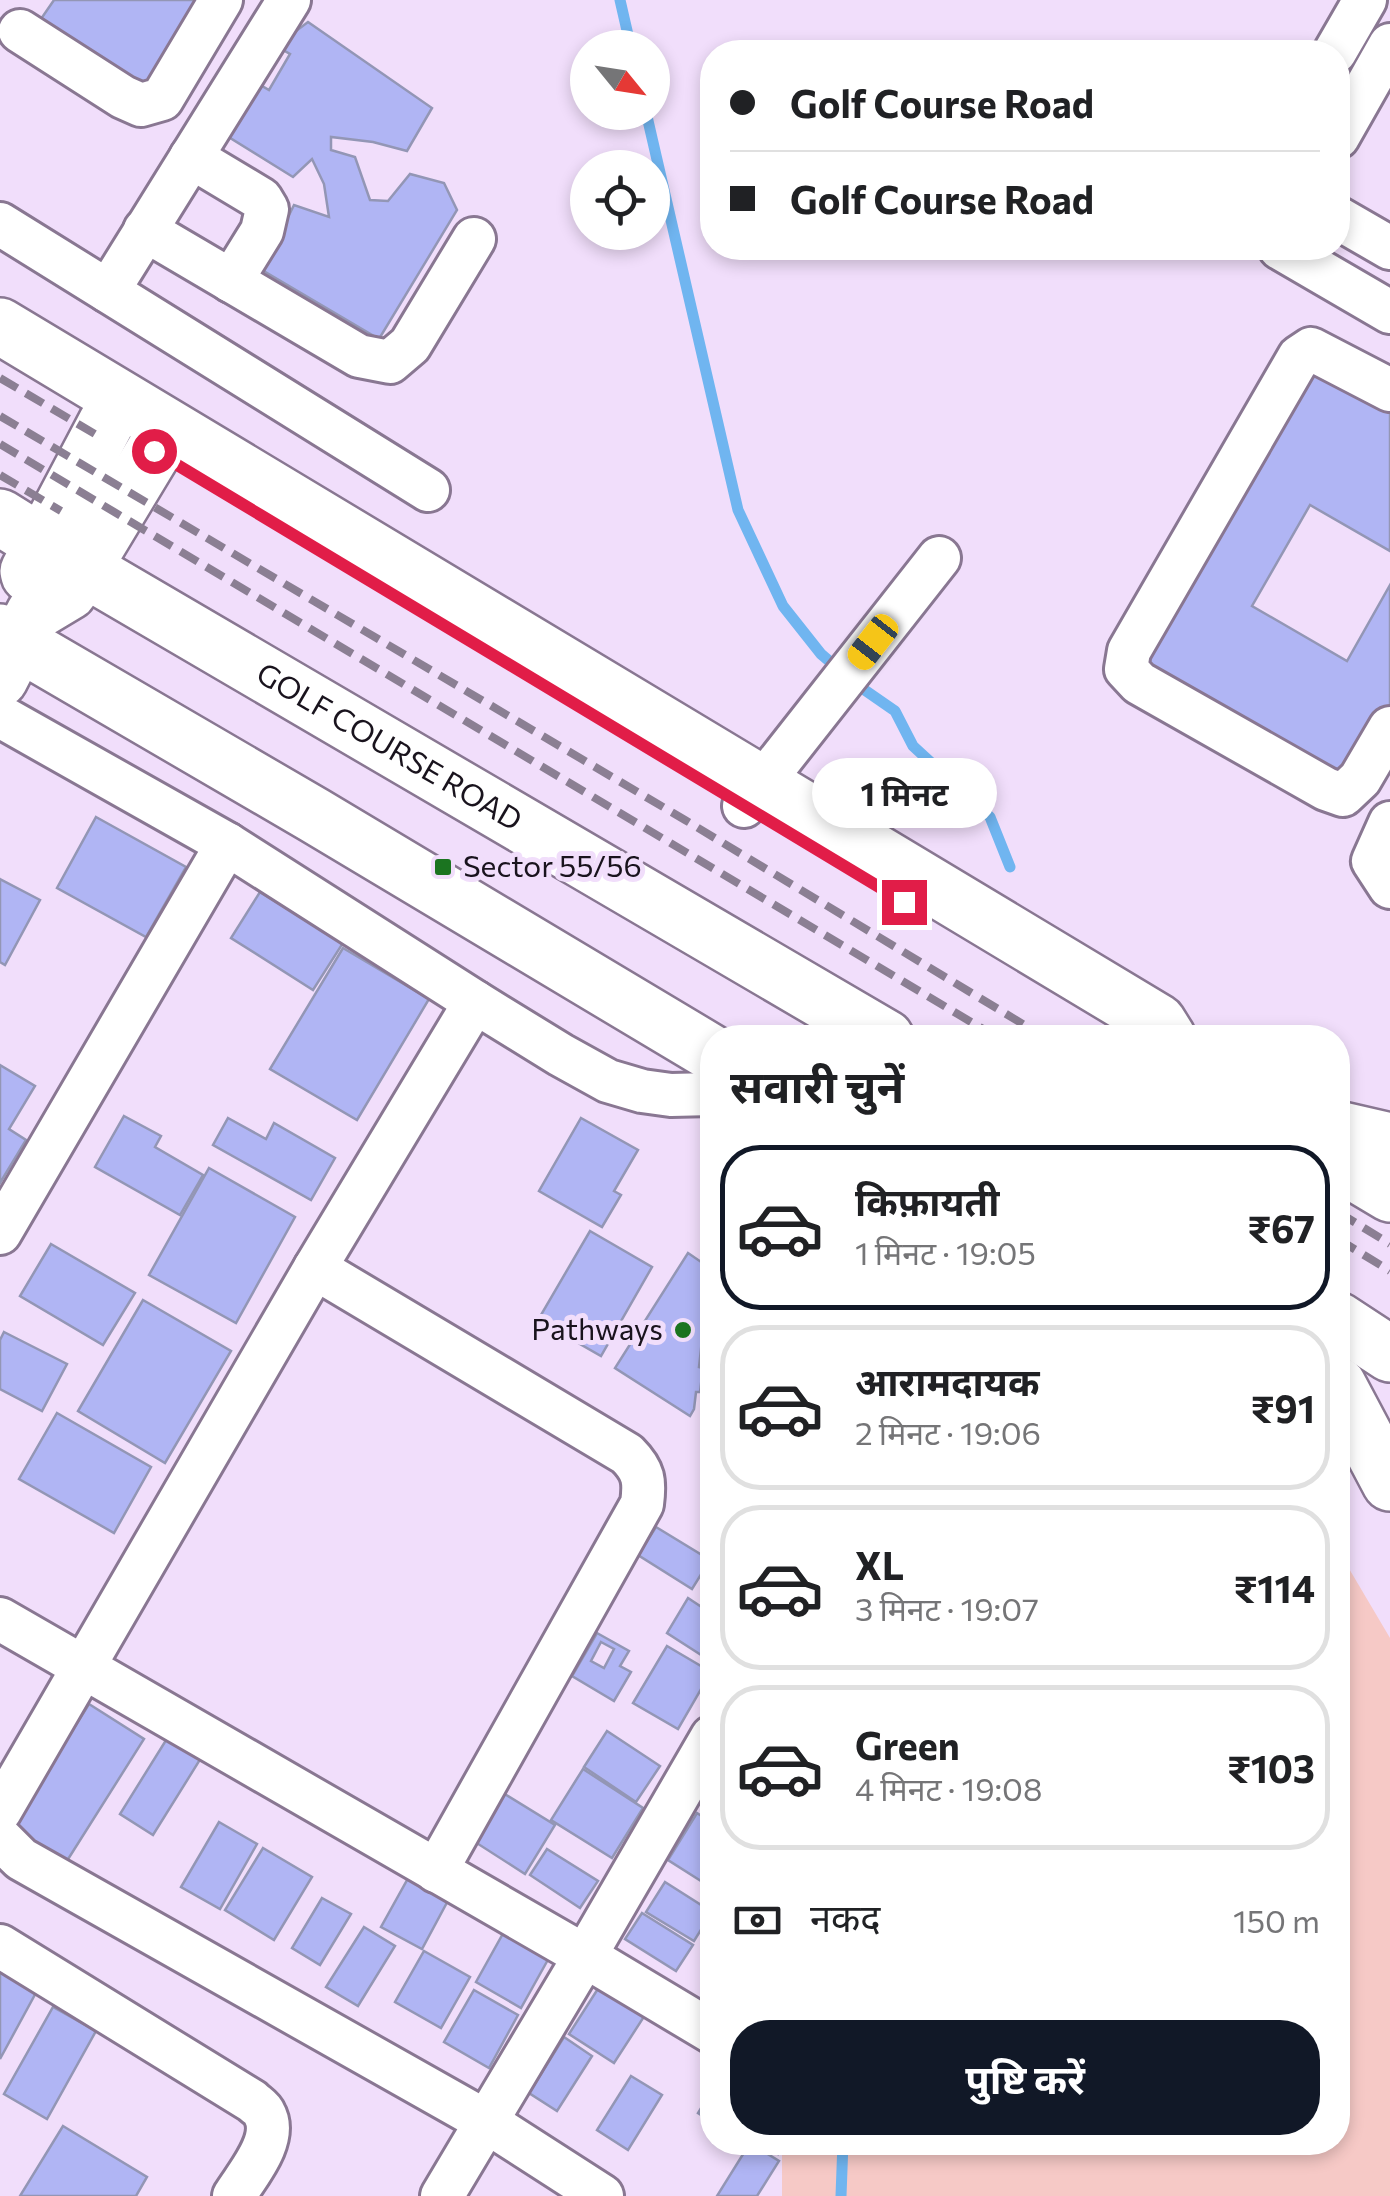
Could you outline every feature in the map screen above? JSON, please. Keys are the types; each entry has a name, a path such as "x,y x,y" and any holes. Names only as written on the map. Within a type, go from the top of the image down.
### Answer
{"street":[{"path":"20,17 123,97 141,105 162,99 220,0"},
{"path":"108,291 289,0"},
{"path":"1342,40 1366,0"},
{"path":"1350,118 1386,60"},
{"path":"191,156 261,199 267,209 262,232 231,281"},
{"path":"0,224 428,490"},
{"path":"1350,225 1390,248"},
{"path":"144,230 358,356 390,362 410,344 474,239"},
{"path":"1301,260 1390,312"},
{"path":"0,326 752,795 1108,1025"},
{"path":"1390,390 1311,349 1300,356 1130,651 1126,669 1139,683 1343,795 1360,779 1390,728"},
{"path":"0,361 752,795 1160,1025"},
{"path":"43,543 106,423"},
{"path":"43,543 154,451"},
{"path":"43,543 69,592 13,641 700,1046"},
{"name":"GOLF COURSE ROAD","path":"43,543 855,1025"},
{"path":"752,795 939,558"},
{"path":"0,716 228,844 475,1002 608,1081 642,1091 700,1094"},
{"path":"1390,823 1373,861 1390,887"},
{"path":"0,1233 228,844"},
{"path":"0,1810 315,1268 475,1002"},
{"path":"1350,1132 1390,1140"},
{"path":"1350,1170 1390,1194"},
{"path":"315,1268 628,1454 639,1466 645,1484 642,1504 436,1871"},
{"path":"1350,1328 1390,1354"},
{"path":"1350,1408 1390,1483"},
{"path":"0,1619 700,2025"},
{"path":"442,2196 700,1759"},
{"path":"0,1838 21,1859 487,2122 602,2196"},
{"path":"0,1946 252,2101 265,2113 268,2132 262,2150 234,2196"}],"shaded area":[{"path":"1350,1570 1390,1638 1390,2196 782,2196 782,2155 1350,2155"}],"building":[{"path":"54,0 207,0 147,98 34,29"},
{"path":"308,22 432,108 407,151 331,137 331,150 355,157 370,200 388,201 410,174 444,183 457,210 379,339 262,270 294,205 329,217 324,184 312,159 293,177 219,131 250,79 269,90 290,54 276,46"},
{"path":"1309,360 1390,409 1390,551 1310,505 1252,606 1347,661 1390,585 1390,713 1348,783 1134,669"},
{"path":"96,817 186,867 146,937 57,888"},
{"path":"0,879 40,900 5,965 0,962"},
{"path":"260,892 343,943 313,990 231,938"},
{"path":"343,948 429,999 357,1120 270,1069"},
{"path":"0,1065 35,1086 9,1129 26,1140 0,1183"},
{"path":"124,1116 161,1136 155,1147 203,1175 180,1215 95,1167"},
{"path":"228,1118 266,1139 274,1123 335,1158 311,1200 213,1145"},
{"path":"581,1118 638,1150 614,1191 621,1195 602,1227 539,1191"},
{"path":"209,1168 295,1217 236,1323 149,1275"},
{"path":"590,1231 652,1267 601,1356 538,1320"},
{"path":"51,1244 135,1293 103,1345 20,1296"},
{"path":"688,1253 700,1261 700,1392 696,1392 690,1416 615,1368"},
{"path":"143,1300 231,1351 165,1463 78,1411"},
{"path":"4,1332 67,1364 42,1411 0,1389 0,1340"},
{"path":"57,1413 151,1467 114,1533 19,1479"},
{"path":"656,1527 700,1554 700,1576 692,1589 638,1555"},
{"path":"688,1598 700,1606 700,1654 667,1633"},
{"path":"597,1633 629,1651 620,1666 631,1672 614,1701 572,1676","holes":["601,1642 614,1649 604,1668 591,1661"]},
{"path":"667,1646 700,1666 700,1691 678,1729 633,1703"},
{"path":"89,1704 144,1739 65,1864 10,1830"},
{"path":"607,1731 660,1766 636,1802 584,1767"},
{"path":"168,1737 201,1758 153,1835 120,1814"},
{"path":"583,1769 643,1808 612,1858 551,1820"},
{"path":"503,1793 555,1825 525,1874 472,1840"},
{"path":"697,1813 700,1880 668,1860"},
{"path":"219,1822 257,1844 220,1909 181,1887"},
{"path":"263,1848 312,1877 274,1940 225,1910"},
{"path":"547,1849 598,1881 580,1908 530,1875"},
{"path":"411,1873 451,1895 422,1949 381,1927"},
{"path":"665,1882 700,1904 700,1931 694,1941 646,1912"},
{"path":"322,1898 351,1914 320,1965 292,1948"},
{"path":"642,1913 693,1945 676,1971 625,1939"},
{"path":"364,1927 395,1946 358,2006 326,1987"},
{"path":"505,1930 550,1956 521,2008 476,1982"},
{"path":"424,1951 470,1977 441,2028 395,2002"},
{"path":"0,1968 38,1989 0,2059"},
{"path":"601,1984 647,2012 614,2063 569,2034"},
{"path":"474,1990 518,2015 489,2068 444,2042"},
{"path":"53,2007 96,2031 47,2119 4,2094"},
{"path":"564,2037 592,2056 557,2111 529,2093"},
{"path":"631,2076 662,2095 628,2150 597,2130"},
{"path":"63,2126 147,2177 136,2196 20,2196"},
{"path":"743,2155 769,2155 779,2161 757,2196 717,2196"}],"waterway":[{"path":"620,0 627,30"},
{"path":"650,130 738,510 783,606 821,654 895,711 913,746 990,817 1010,867"},
{"path":"841,2196 843,2155"}],"railway":[{"path":"0,378 100,437"},
{"path":"0,416 1024,1025"},
{"path":"0,444 976,1025"},
{"path":"0,475 61,511"},
{"path":"1350,1219 1390,1244"},
{"path":"1350,1246 1390,1271"}],"place":[{"name":"Sector 55/56","path":"443,867"},
{"name":"Pathways","path":"683,1330"}],"route":[{"path":"154,451 904,902"}]}
